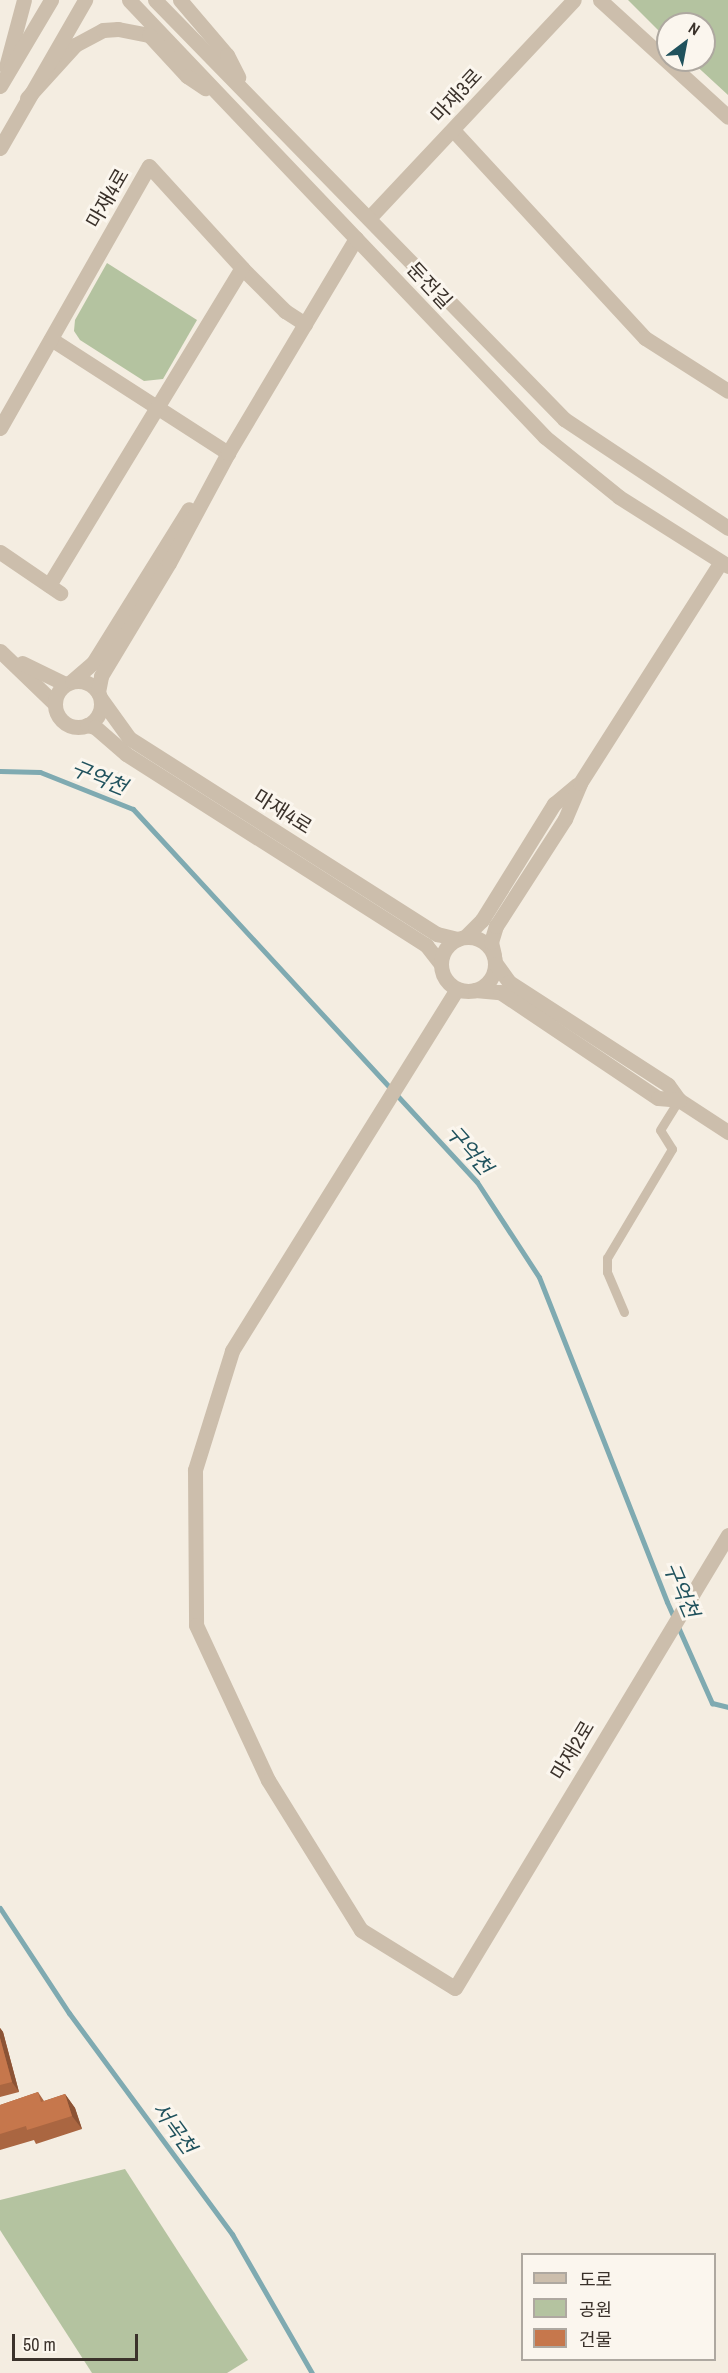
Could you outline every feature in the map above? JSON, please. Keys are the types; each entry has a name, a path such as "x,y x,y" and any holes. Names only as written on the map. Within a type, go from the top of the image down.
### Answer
{"street":[{"path":"1,85 24,0"},
{"path":"1,85 51,0"},
{"path":"0,148 85,0"},
{"name":"둔전길","path":"129,0 545,437 620,497 726,560"},
{"name":"둔전길","path":"155,0 564,419 728,528"},
{"path":"180,0 227,55 244,90"},
{"name":"마재3로","path":"369,219 574,0"},
{"path":"600,0 728,117"},
{"path":"27,98 75,45 103,30 118,29 149,35 187,76 227,102"},
{"path":"453,130 645,338 728,391"},
{"name":"마재4로","path":"0,428 149,166 285,312 304,324"},
{"path":"4,654 54,703 65,723 87,725 99,715 101,676 169,563 228,453 356,238"},
{"path":"0,552 54,589 157,407 242,268"},
{"path":"51,339 228,453"},
{"path":"54,703 68,683 93,663 165,543 228,453"},
{"path":"475,990 490,981 495,959 492,942 496,926 565,819 580,783 726,560"},
{"path":"4,654 68,683 87,682 99,696"},
{"name":"마재4로","path":"99,696 129,738 437,934 461,938"},
{"name":"마재4로","path":"87,725 95,727 126,754 426,945 441,964"},
{"path":"580,783 554,804 482,920 444,951 441,964 444,976 457,989 500,992 658,1098 679,1100"},
{"path":"461,938 482,941 509,982 668,1085 679,1100 728,1132"},
{"name":"마재2로","path":"457,989 366,1130 232,1351 195,1470 196,1625 268,1780 361,1930 455,1988 653,1655 728,1535"}],"lane":[{"path":"624,1312 607,1272 607,1258 672,1149 660,1130 679,1100"}],"green space":[{"path":"628,0 728,0 728,95 703,72 716,72 716,12 656,12 656,28"},
{"path":"107,263 197,320 163,379 144,381 80,340 74,331 75,320"},
{"path":"125,2169 248,2360 227,2373 92,2373 0,2230 0,2200"}],"building":[{"path":"0,2038 12,2082 0,2085"},
{"path":"38,2092 41,2102 65,2094 72,2116 27,2130 26,2126 0,2134 0,2105"}],"waterway":[{"name":"구억천","path":"0,771 40,772 133,809 477,1182 539,1277 667,1602 712,1703 728,1707"},
{"name":"서곡천","path":"0,1908 69,2013 232,2234 312,2373"}]}
